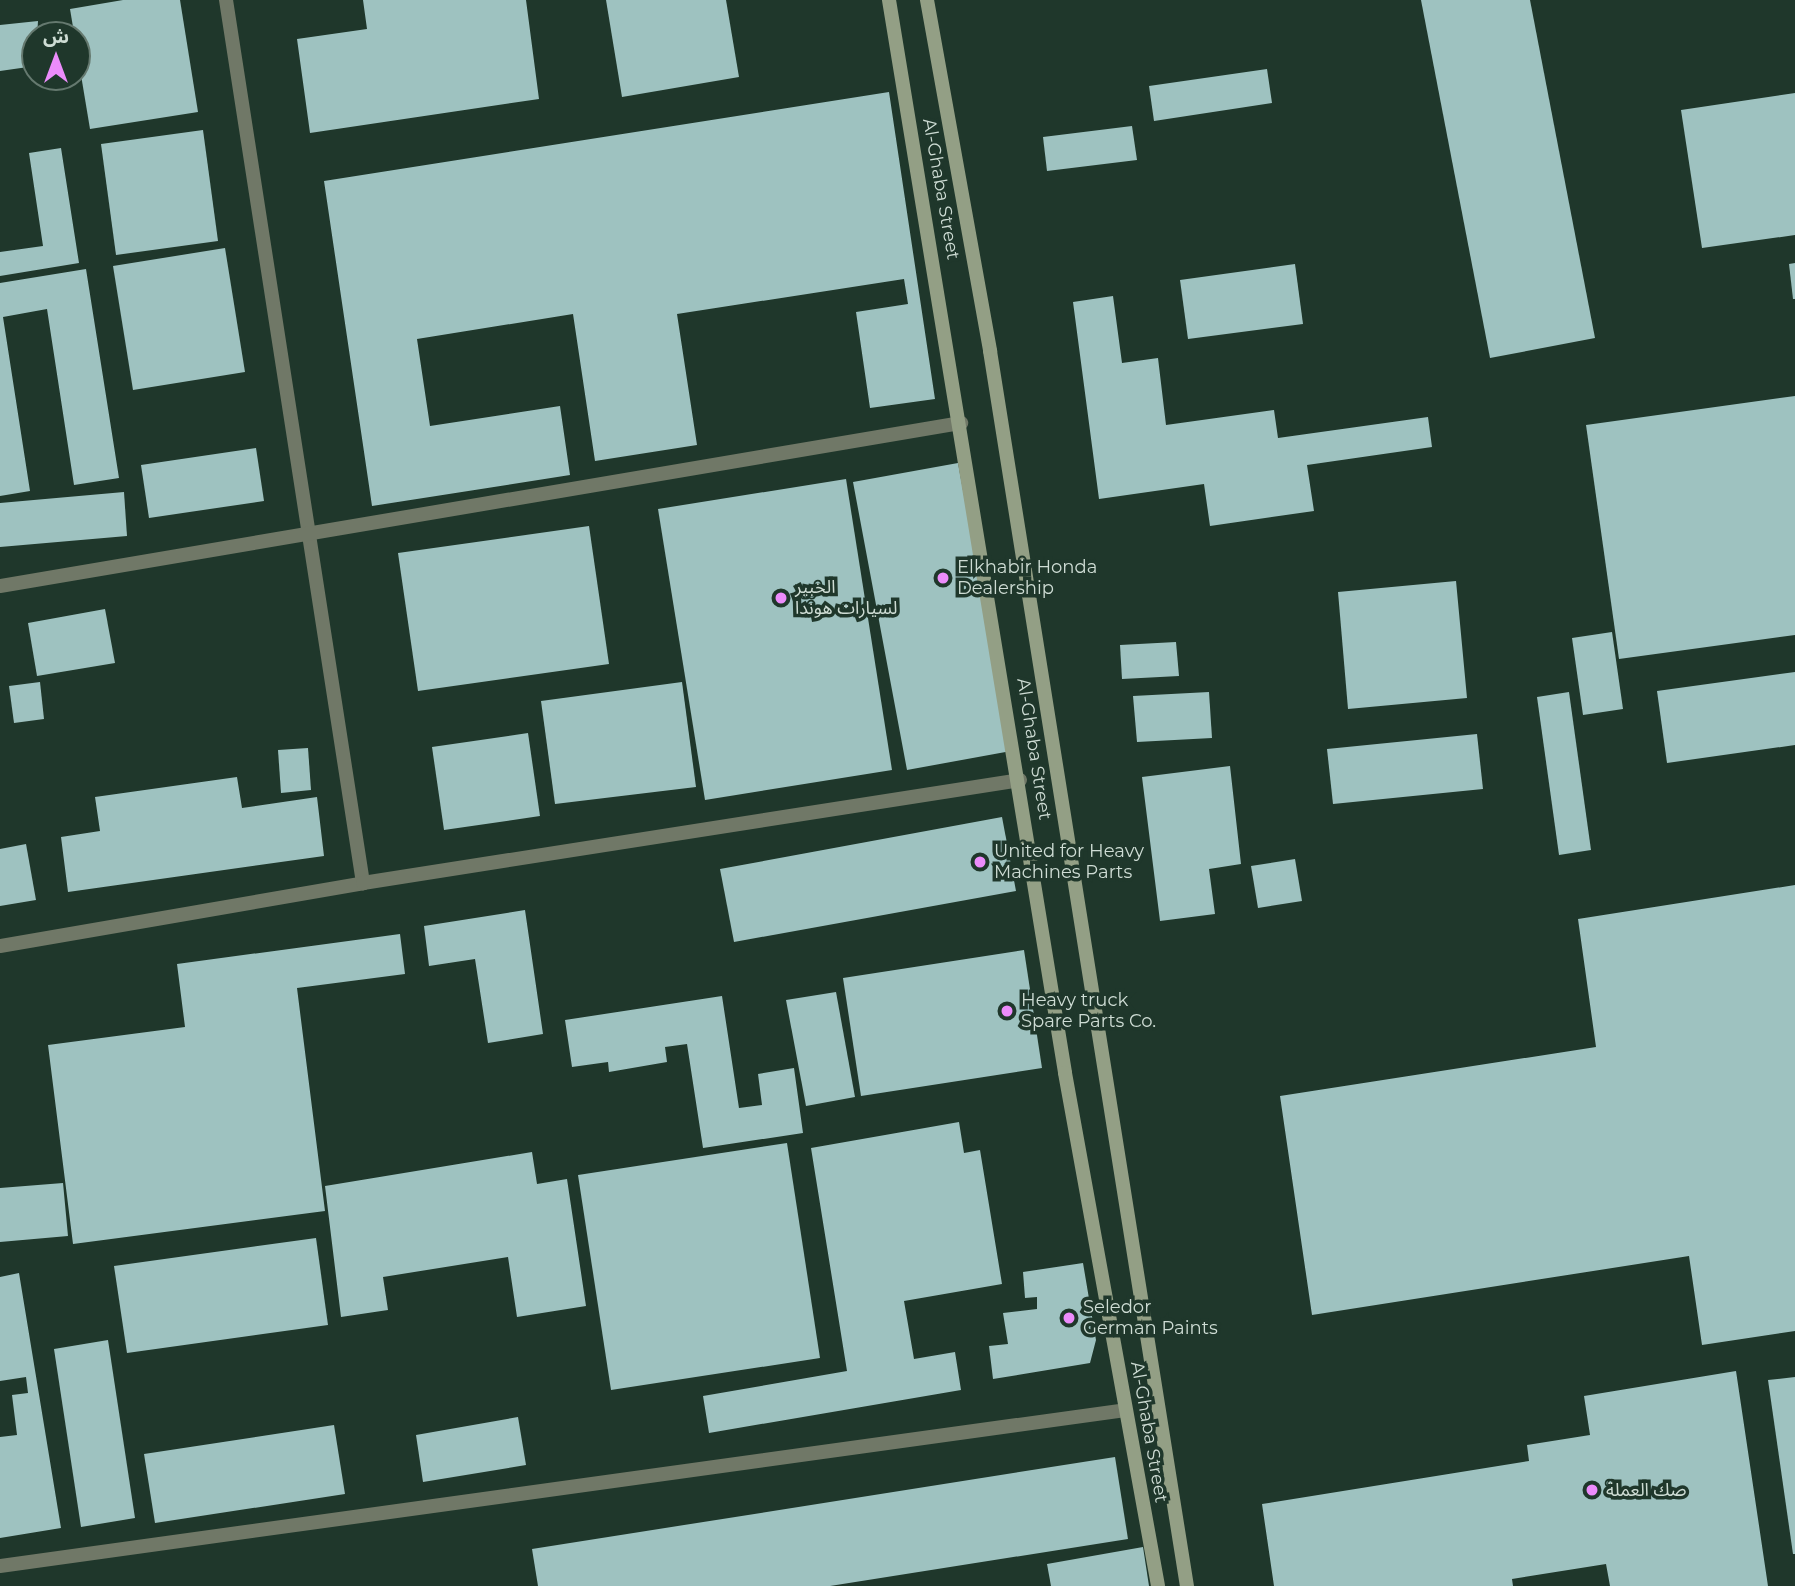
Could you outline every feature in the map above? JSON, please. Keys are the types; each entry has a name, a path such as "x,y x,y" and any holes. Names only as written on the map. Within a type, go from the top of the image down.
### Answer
{"main road":[{"name":"Al-Ghaba Street","path":"889,0 1125,1410 1158,1586"},
{"name":"Al-Ghaba Street","path":"927,0 990,351 1186,1586"}],"lane":[{"path":"226,0 363,883"},
{"path":"0,586 961,423"},
{"path":"0,946 363,883 1020,780"},
{"path":"0,1566 1125,1410"}],"building":[{"path":"123,0 180,0 198,112 90,129 84,91 91,91 91,21 72,21 70,9"},
{"path":"363,0 526,0 539,99 310,133 297,39 367,29"},
{"path":"606,0 726,0 739,77 622,97"},
{"path":"1421,0 1530,0 1595,338 1490,358"},
{"path":"21,23 21,68 0,71 0,25"},
{"path":"1267,69 1272,103 1154,121 1149,86"},
{"path":"889,92 935,399 870,408 856,312 908,304 904,279 677,314 697,445 595,461 573,314 417,339 430,426 560,406 570,475 372,506 324,181"},
{"path":"1795,93 1795,235 1702,248 1681,110"},
{"path":"1132,126 1137,160 1047,171 1043,137"},
{"path":"203,130 218,241 116,255 101,144"},
{"path":"61,148 79,263 0,276 0,252 43,246 29,153"},
{"path":"225,248 245,372 133,390 113,266"},
{"path":"1795,263 1795,299 1793,299 1789,264"},
{"path":"1295,264 1303,324 1188,339 1180,280"},
{"path":"86,269 119,478 74,485 47,309 3,317 30,491 0,496 0,283"},
{"path":"1113,296 1122,363 1158,358 1166,425 1274,410 1278,438 1428,417 1432,447 1307,465 1314,511 1210,526 1204,484 1099,499 1073,302"},
{"path":"1795,396 1795,635 1619,659 1586,425"},
{"path":"256,448 264,501 149,518 141,465"},
{"path":"958,463 1011,751 907,770 853,482"},
{"path":"846,479 892,770 705,800 658,509"},
{"path":"124,492 127,536 0,547 0,503"},
{"path":"589,526 609,664 418,691 398,553"},
{"path":"1456,581 1467,698 1348,709 1338,592"},
{"path":"105,609 115,663 37,676 28,623"},
{"path":"1612,632 1623,709 1583,715 1572,638"},
{"path":"1176,642 1179,676 1122,679 1120,645"},
{"path":"1795,672 1795,745 1667,763 1657,691"},
{"path":"40,682 44,719 14,723 9,686"},
{"path":"682,682 696,787 555,804 541,701"},
{"path":"1209,692 1212,738 1137,742 1133,696"},
{"path":"1569,692 1591,850 1559,855 1537,697"},
{"path":"528,733 540,816 444,830 432,747"},
{"path":"1477,734 1483,789 1333,804 1327,749"},
{"path":"308,748 311,790 281,793 278,750"},
{"path":"1230,766 1241,864 1209,869 1215,914 1160,921 1142,777"},
{"path":"237,777 242,808 317,797 324,856 68,892 61,837 100,831 95,797"},
{"path":"1002,817 1016,891 734,942 720,869"},
{"path":"26,844 36,900 0,906 0,849"},
{"path":"1295,859 1302,901 1258,908 1251,866"},
{"path":"1795,885 1795,1331 1702,1345 1689,1256 1312,1315 1280,1096 1596,1047 1578,919"},
{"path":"525,910 543,1034 488,1043 475,959 429,966 424,926"},
{"path":"400,934 405,974 297,988 325,1211 73,1244 48,1045 185,1027 177,964"},
{"path":"1024,950 1042,1068 861,1096 843,978"},
{"path":"836,992 855,1097 806,1106 786,1000"},
{"path":"722,996 739,1108 762,1105 758,1074 794,1068 803,1133 703,1148 687,1044 665,1047 667,1062 609,1072 608,1062 572,1067 565,1020"},
{"path":"959,1122 964,1153 980,1150 1002,1284 904,1301 914,1359 955,1352 961,1390 709,1433 703,1396 847,1371 811,1148"},
{"path":"787,1143 820,1358 611,1390 578,1175"},
{"path":"532,1152 537,1184 567,1179 586,1306 517,1317 508,1257 383,1277 388,1310 341,1317 325,1186"},
{"path":"63,1183 68,1236 0,1242 0,1188"},
{"path":"316,1238 328,1325 127,1353 114,1266"},
{"path":"1083,1263 1096,1340 1090,1363 993,1379 989,1346 1008,1344 1003,1313 1037,1309 1037,1297 1025,1298 1023,1272"},
{"path":"19,1273 61,1528 0,1538 0,1437 17,1435 12,1395 28,1393 26,1377 0,1381 0,1277"},
{"path":"108,1340 135,1518 81,1527 54,1349"},
{"path":"1736,1371 1768,1586 1610,1586 1606,1564 1512,1579 1513,1586 1274,1586 1262,1504 1529,1461 1527,1445 1590,1435 1584,1396"},
{"path":"1795,1377 1795,1554 1793,1554 1768,1380"},
{"path":"518,1417 526,1465 423,1482 416,1435"},
{"path":"334,1425 345,1494 155,1523 144,1454"},
{"path":"1115,1457 1128,1539 830,1586 538,1586 532,1549"},
{"path":"1143,1547 1149,1586 1051,1586 1047,1564"}],"place":[{"name":"Elkhabir Honda Dealership","path":"943,578"},
{"name":"الخبير لسيارات هوندا","path":"781,598"},
{"name":"United for Heavy Machines Parts","path":"980,862"},
{"name":"Heavy truck Spare Parts Co.","path":"1007,1011"},
{"name":"Seledor German Paints","path":"1069,1318"},
{"name":"صك العملة","path":"1592,1490"}]}
